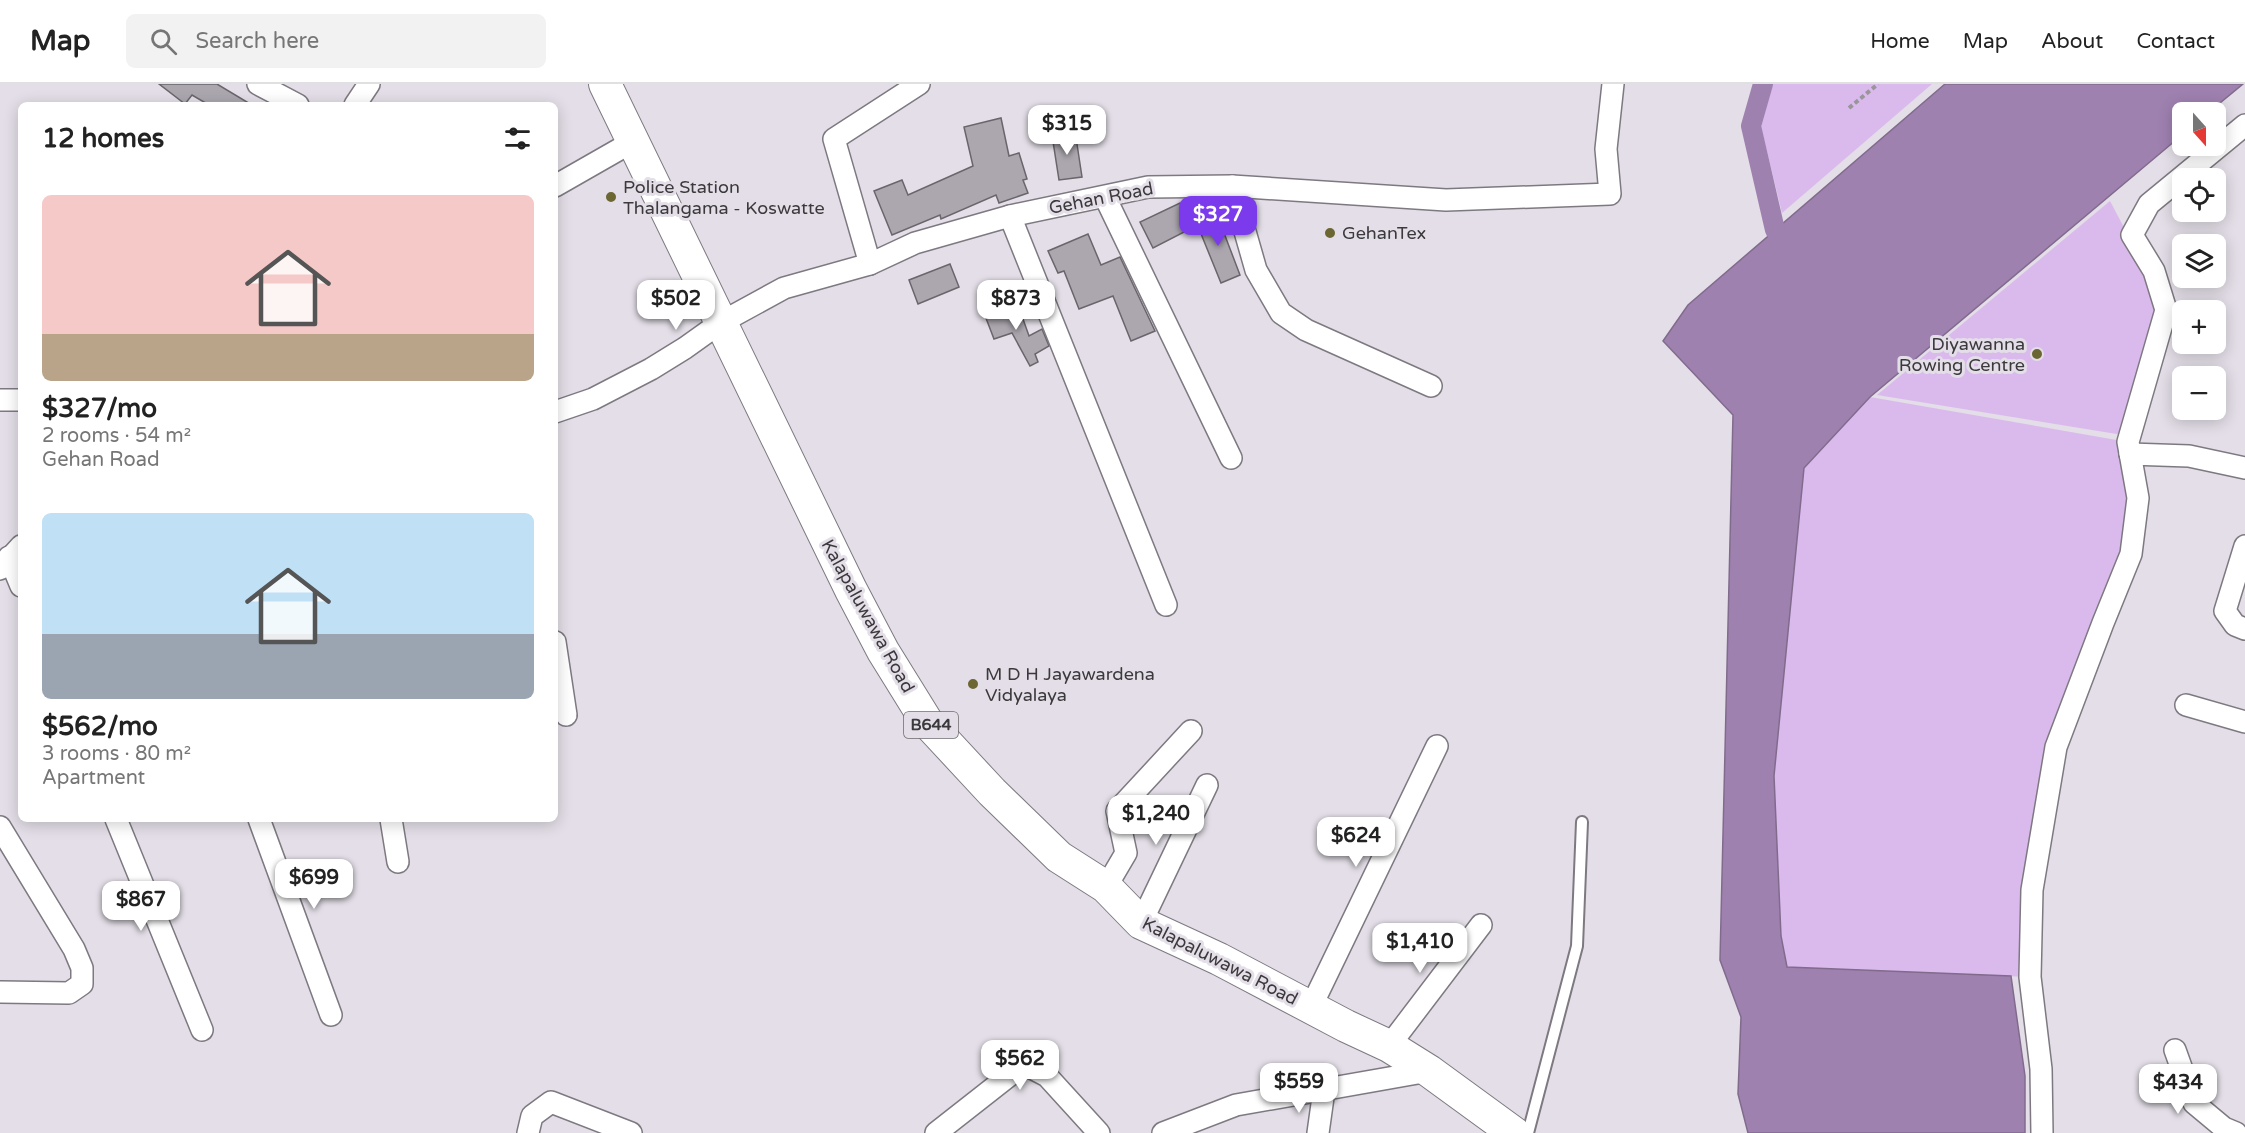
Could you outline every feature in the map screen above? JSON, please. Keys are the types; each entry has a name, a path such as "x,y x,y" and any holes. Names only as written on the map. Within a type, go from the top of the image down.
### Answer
{"main road":[{"name":"Kalapaluwawa Road","path":"604,84 851,590 883,651 927,722 992,792 1059,856 1106,887 1141,923 1219,959 1389,1046 1429,1071 1514,1133"}],"street":[{"path":"258,84 291,102"},
{"path":"357,102 369,84"},
{"path":"870,264 834,139 919,84"},
{"name":"Gehan Road","path":"558,411 593,399 651,369 720,322 783,288 870,264 915,243 1010,216 1148,187 1232,186 1446,200 1610,194 1606,149 1613,84"},
{"path":"2042,1133 2041,1069 2030,977 2032,890 2056,747 2131,554 2138,498 2127,442 2166,310 2154,271 2132,235 2149,204 2245,125"},
{"path":"558,184 632,142"},
{"path":"1232,186 1256,270 1281,313 1306,330 1431,386"},
{"path":"1105,197 1231,458"},
{"path":"1010,216 1166,605"},
{"path":"0,400 18,400"},
{"path":"2130,454 2189,456 2245,468"},
{"path":"2245,546 2225,611 2235,625 2245,629"},
{"path":"10,557 18,578"},
{"path":"558,662 566,715"},
{"path":"2186,705 2245,722"},
{"path":"1106,887 1126,853 1117,811 1191,731"},
{"path":"1311,1007 1437,746"},
{"path":"1141,923 1207,785"},
{"path":"117,822 202,1030"},
{"path":"260,822 331,1015"},
{"path":"391,822 398,862"},
{"path":"0,827 74,949 82,968 82,984 69,993 0,992"},
{"path":"1389,1046 1481,925"},
{"path":"2175,1050 2194,1103 2224,1128 2236,1133"},
{"path":"936,1133 1024,1064 1047,1076 1100,1133"},
{"path":"1163,1133 1236,1105 1429,1071"},
{"path":"1318,1133 1324,1089"},
{"path":"528,1133 532,1116 550,1102 631,1133"}],"lane":[{"path":"1528,1133 1578,946 1582,822"}],"path":[{"path":"1849,108 1878,84"}],"shaded area":[{"path":"1773,84 1932,84 1782,213 1761,127"},
{"path":"1945,84 2243,84 2221,102 2172,102 2172,143 1870,397 1804,468 1774,776 1781,936 1787,967 2011,976 2025,1076 2025,1133 1748,1133 1738,1094 1741,1017 1720,960 1733,415 1663,341 1688,305"},
{"name":"Diyawanna Rowing Centre","path":"2110,201 2149,275 2161,313 2123,435 1877,395"},
{"path":"1870,397 2128,442 2131,554 2056,747 2030,977 1787,968 1781,936 1774,776 1804,468"}],"building":[{"path":"159,84 217,84 247,102 204,102 192,95 187,102 182,102"},
{"path":"1001,118 1009,156 1019,153 1027,179 1023,180 1028,193 999,203 996,195 941,219 940,215 892,235 874,191 902,180 908,195 973,166 964,127"},
{"path":"1075,131 1082,177 1059,180 1052,135"},
{"path":"1180,203 1192,228 1153,248 1140,222"},
{"path":"1216,212 1240,275 1221,283 1195,219"},
{"path":"1088,234 1101,265 1120,257 1155,331 1131,341 1113,296 1079,309 1064,271 1058,273 1048,251"},
{"path":"950,264 959,287 918,304 909,280"},
{"path":"1017,302 1029,336 1042,329 1049,346 1035,354 1038,362 1030,366 1012,333 994,339 984,313"}],"waterway":[{"path":"1763,84 1751,126 1775,230"}],"place":[{"name":"Police Station Thalangama - Koswatte","path":"611,197"},
{"name":"GehanTex","path":"1330,233"},
{"name":"Diyawanna Rowing Centre","path":"2037,354"},
{"name":"M D H Jayawardena Vidyalaya","path":"973,684"}]}
